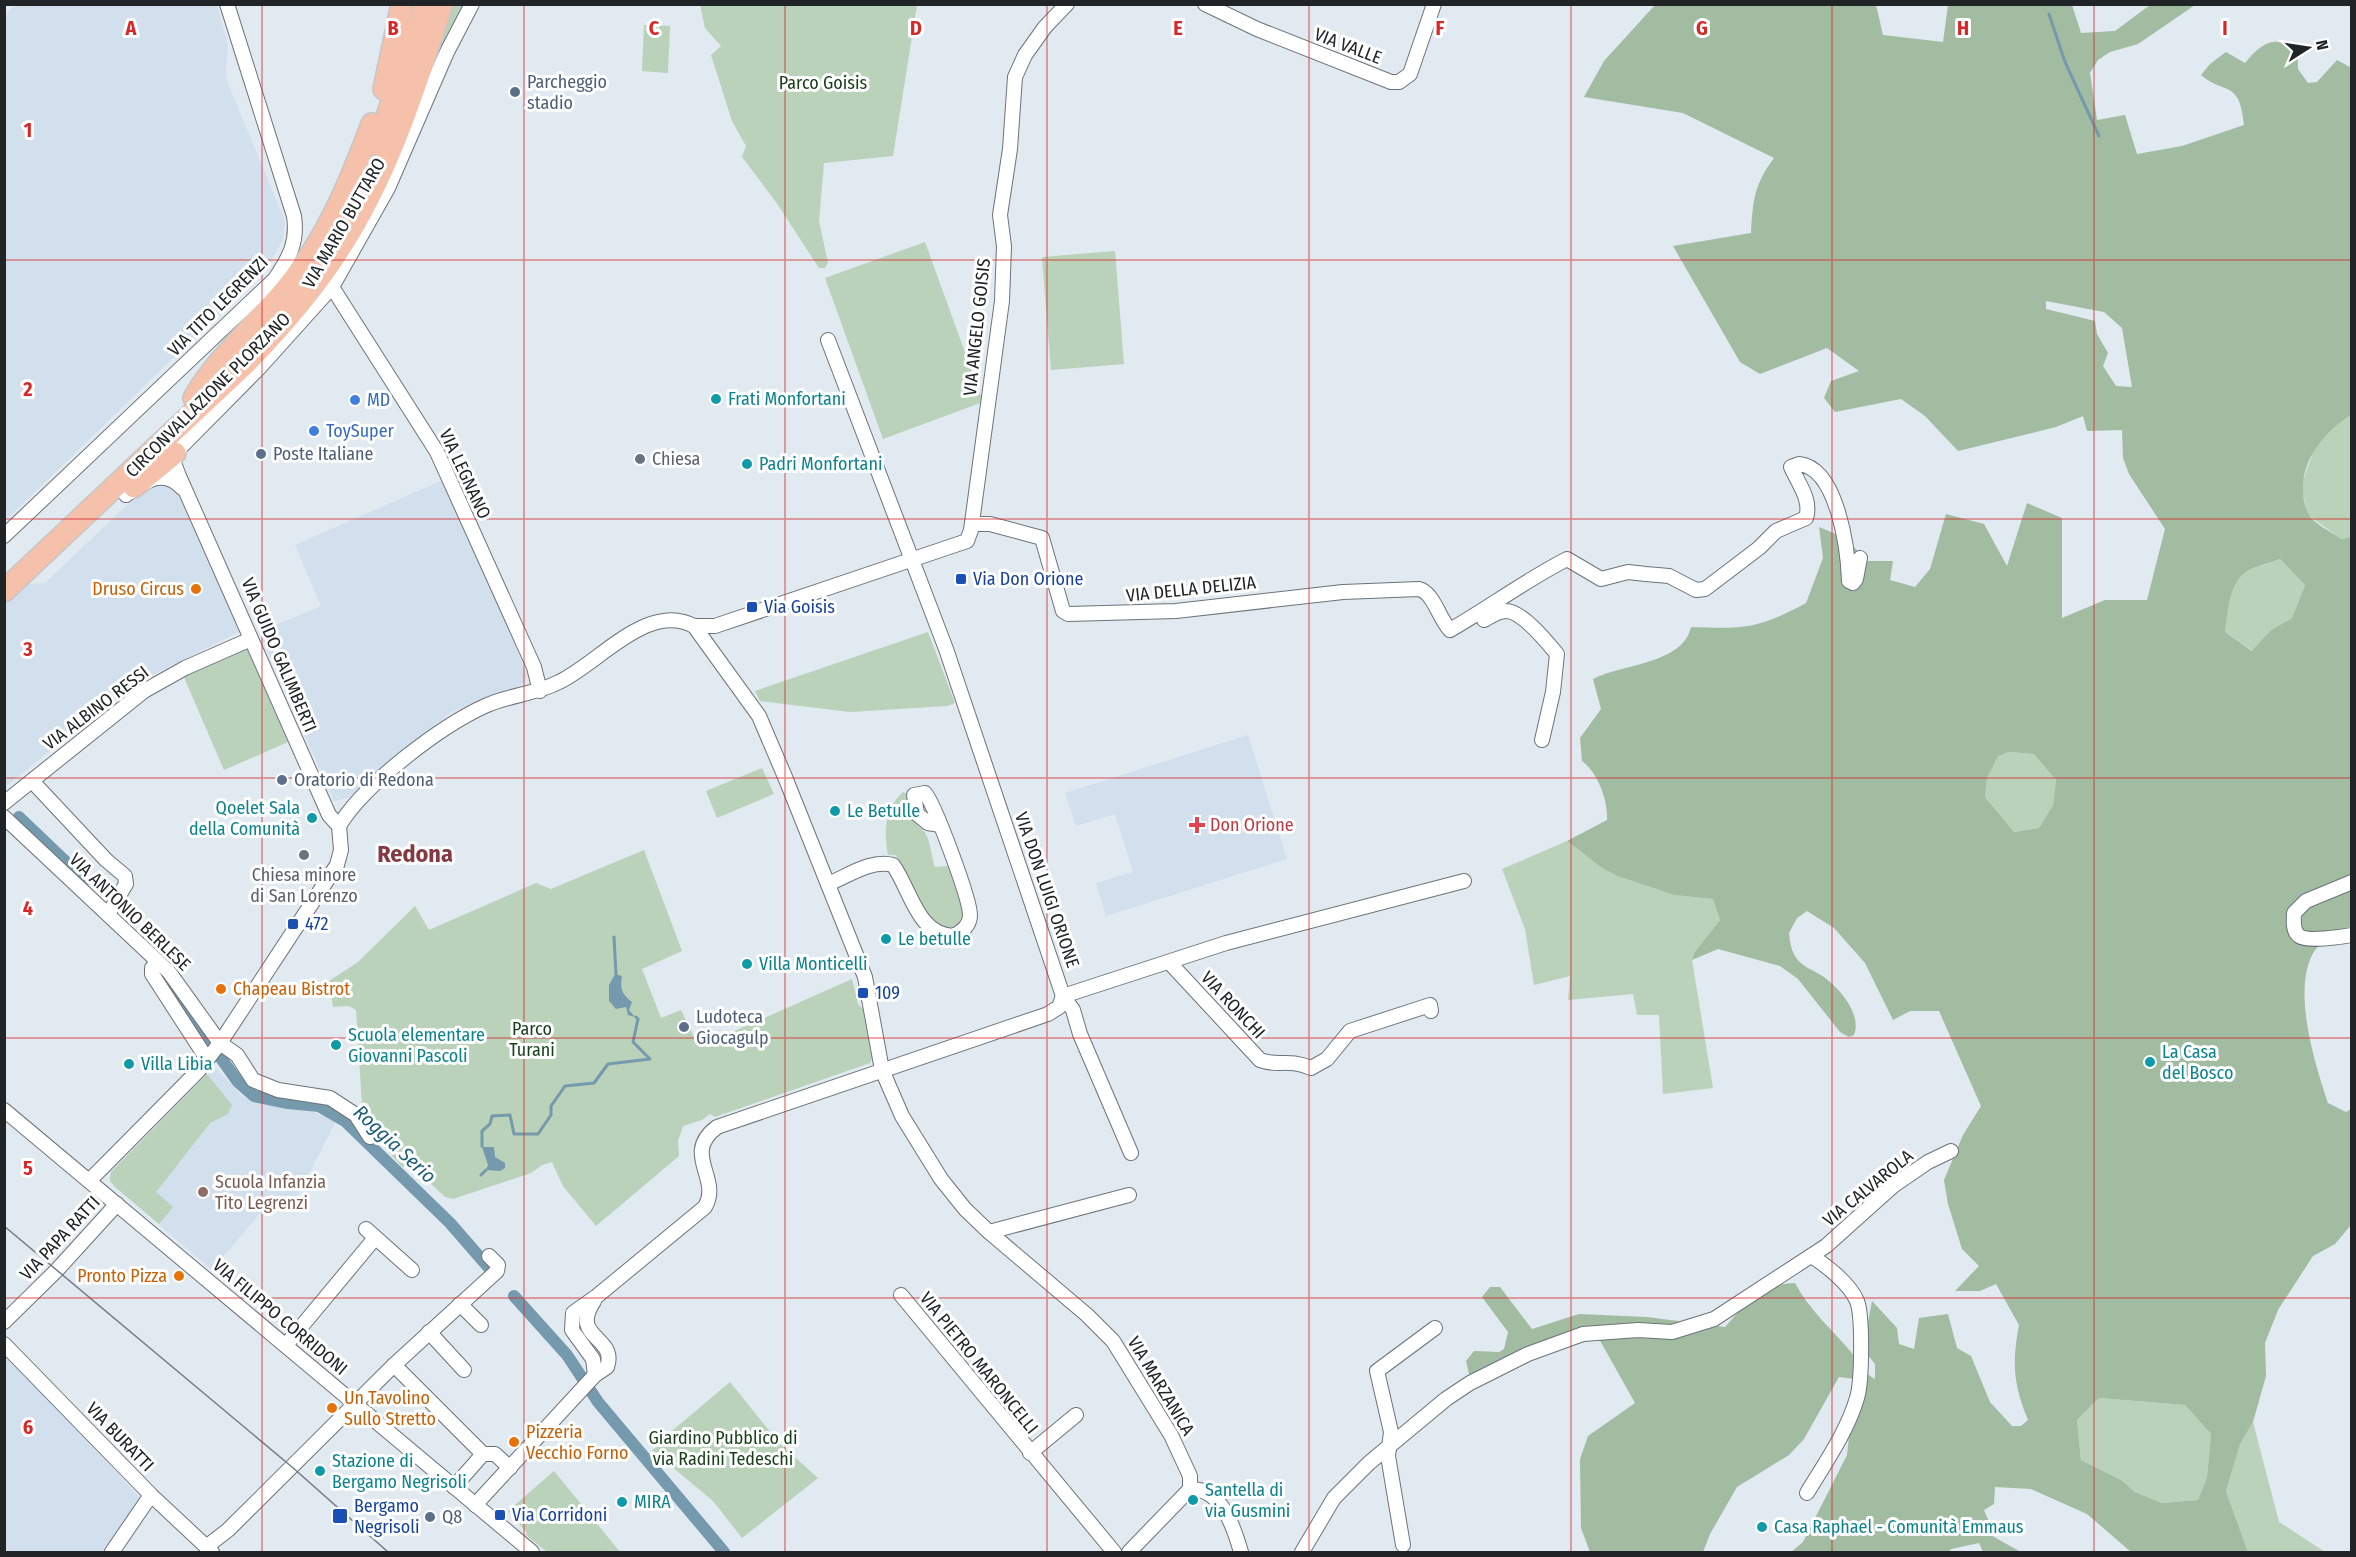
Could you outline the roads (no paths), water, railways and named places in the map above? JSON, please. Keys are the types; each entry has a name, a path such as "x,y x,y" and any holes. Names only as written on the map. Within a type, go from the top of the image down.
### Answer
{"highway":[{"path":"194,398 206,378 293,279 340,208 388,76 402,4"},
{"name":"CIRCONVALLAZIONE PLORZANO","path":"4,591 14,575 194,398 238,358 273,321 302,285 335,235 363,181 426,4"},
{"name":"CIRCONVALLAZIONE PLORZANO","path":"14,575 248,361 283,325 313,287 341,247 375,184 404,117 442,4"},
{"path":"14,575 57,557 175,453"}],"street":[{"name":"VIA TITO LEGRENZI","path":"4,536 267,286 289,259 295,243 294,216 227,4"},
{"name":"VIA MARIO BUTTARO","path":"175,453 260,367 332,287 388,188 447,52 472,4"},
{"name":"VIA ANGELO GOISIS","path":"339,826 366,795 433,736 488,705 561,682 650,622 677,619 694,626 715,626 964,543 969,536 972,524 1002,302 1004,246 1000,215 1010,149 1016,77 1032,45 1067,4"},
{"name":"VIA VALLE","path":"1205,4 1294,44 1391,82 1399,82 1410,74 1434,4"},
{"name":"VIA LEGNANO","path":"332,287 437,452 534,666 540,690"},
{"path":"828,340 914,561"},
{"name":"VIA GUIDO GALIMBERTI","path":"175,453 174,463 251,639 329,815 339,826"},
{"path":"1450,630 1479,614 1522,583 1567,559 1601,579 1628,572 1668,576 1696,590 1705,589 1753,553 1776,531 1806,518 1809,509 1792,469 1795,464 1808,466 1826,485 1842,525 1849,581 1853,583 1856,579 1860,558"},
{"path":"126,495 142,483 160,477 178,483 190,496"},
{"name":"VIA DELLA DELIZIA","path":"972,524 990,524 1042,538 1063,611 1068,614 1176,611 1343,592 1419,589 1429,595 1442,622 1450,630"},
{"name":"VIA DON LUIGI ORIONE","path":"914,561 1063,996 1073,1010 1080,1034 1131,1153"},
{"path":"1450,630 1462,633 1498,612 1508,611 1519,616 1548,644 1558,658 1542,740"},
{"name":"VIA MARZANICA","path":"694,626 759,716 828,884 869,992 882,1070 902,1116 920,1146 965,1209 988,1232 1042,1275 1113,1341 1171,1435 1190,1476 1190,1488"},
{"name":"VIA ALBINO RESSI","path":"4,803 144,691 185,668 251,639"},
{"path":"32,781 106,860 125,876 126,884 108,914"},
{"name":"VIA ANTONIO BERLESE","path":"4,817 177,982 220,1043 237,1055 253,1080 263,1086 330,1098 356,1114 370,1137"},
{"path":"828,884 870,865 883,862 893,865 918,913 933,932 954,936 969,924 970,915 940,825"},
{"path":"89,1181 209,1058 220,1043 338,866 341,850 339,826"},
{"name":"VIA RONCHI","path":"1063,996 1226,942 1464,881"},
{"path":"2352,882 2306,901 2294,913 2294,928 2298,936 2307,938 2352,935"},
{"name":"VIA RONCHI","path":"1169,962 1260,1060 1270,1064 1296,1061 1311,1068 1327,1059 1350,1031 1430,1005 1431,1011"},
{"path":"159,963 152,968 152,974 209,1058"},
{"path":"475,1505 592,1378 605,1370 608,1362 607,1351 586,1322 586,1314 597,1296 705,1207 709,1200 709,1190 701,1153 706,1135 717,1127 1048,1014 1059,1007 1063,996"},
{"path":"1048,1014 1057,1014 1072,1021 1080,1034"},
{"name":"VIA FILIPPO CORRIDONI","path":"4,1110 532,1552"},
{"name":"VIA CALVAROLA","path":"1302,1552 1334,1498 1369,1462 1446,1399 1528,1354 1583,1334 1638,1330 1672,1332 1714,1319 1826,1246 1893,1186 1928,1162 1952,1151"},
{"path":"988,1232 1129,1196"},
{"name":"VIA PAPA RATTI","path":"4,1322 57,1270 117,1204"},
{"path":"286,1345 371,1233 412,1270"},
{"path":"209,1550 394,1365 497,1271 498,1265 489,1256"},
{"path":"1807,1492 1849,1417 1857,1397 1860,1371 1860,1317 1856,1300 1831,1272 1811,1256"},
{"name":"VIA PIETRO MARONCELLI","path":"901,1296 1114,1552"},
{"path":"460,1304 481,1325"},
{"path":"1403,1545 1388,1455 1391,1432 1377,1371 1435,1328"},
{"path":"429,1332 464,1370"},
{"name":"VIA BURATTI","path":"4,1344 151,1495 209,1550"},
{"path":"394,1365 483,1454 495,1454 510,1468"},
{"name":"VIA PIETRO MARONCELLI","path":"1030,1453 1076,1415"},
{"path":"454,1487 483,1454"},
{"path":"1129,1552 1190,1488 1204,1491 1227,1514 1241,1552"},
{"path":"112,1552 151,1495"}],"water":[{"path":"615,974 622,976 622,990 632,1002 629,1010 635,1017 628,1015 626,1007 616,1009 609,1001 609,985"},
{"path":"482,1147 494,1147 495,1157 505,1163 505,1168 500,1171 486,1170 488,1165"}],"waterway":[{"path":"2049,14 2065,62 2099,136"},
{"name":"Roggia Serio","path":"19,817 85,880"},
{"path":"614,937 616,974"},
{"name":"Roggia Serio","path":"163,977 238,1082 254,1096 319,1106 345,1121 450,1223 490,1269"},
{"path":"482,1146 482,1131 490,1124 492,1116 510,1115 514,1134 538,1134 551,1115 551,1106 565,1086 594,1083 608,1064 650,1059 633,1042 638,1019 636,1017"},
{"path":"481,1175 486,1170"},
{"name":"Roggia Serio","path":"514,1296 567,1355 598,1402 724,1552"}],"tram line":[{"path":"4,1226 292,1467 388,1552"}],"place":[{"name":"Parcheggio stadio","path":"515,92"},
{"name":"Frati Monfortani","path":"716,399"},
{"name":"MD","path":"355,400"},
{"name":"ToySuper","path":"314,431"},
{"name":"Poste Italiane","path":"261,454"},
{"name":"Chiesa","path":"640,459"},
{"name":"Padri Monfortani","path":"747,464"},
{"name":"Via Don Orione","path":"961,579"},
{"name":"Druso Circus","path":"196,589"},
{"name":"Via Goisis","path":"752,607"},
{"name":"Oratorio di Redona","path":"282,780"},
{"name":"Le Betulle","path":"835,811"},
{"name":"Qoelet Sala della Comunità","path":"312,818"},
{"name":"Don Orione","path":"1197,825"},
{"name":"Chiesa minore di San Lorenzo","path":"304,855"},
{"name":"472","path":"293,924"},
{"name":"Le betulle","path":"886,939"},
{"name":"Villa Monticelli","path":"747,964"},
{"name":"Chapeau Bistrot","path":"221,989"},
{"name":"109","path":"863,993"},
{"name":"Ludoteca Giocagulp","path":"684,1027"},
{"name":"Scuola elementare Giovanni Pascoli","path":"336,1045"},
{"name":"La Casa del Bosco","path":"2150,1062"},
{"name":"Villa Libia","path":"129,1064"},
{"name":"Scuola Infanzia Tito Legrenzi","path":"203,1192"},
{"name":"Pronto Pizza","path":"179,1276"},
{"name":"Un Tavolino Sullo Stretto","path":"332,1408"},
{"name":"Pizzeria Vecchio Forno","path":"514,1442"},
{"name":"Stazione di Bergamo Negrisoli","path":"320,1471"},
{"name":"Santella di via Gusmini","path":"1193,1500"},
{"name":"MIRA","path":"622,1502"},
{"name":"Via Corridoni","path":"500,1515"},
{"name":"Bergamo Negrisoli","path":"340,1516"},
{"name":"Q8","path":"430,1517"},
{"name":"Casa Raphael - Comunità Emmaus","path":"1762,1527"}],"district":[{"name":"Redona","path":"415,854"}],"park label":[{"name":"Parco Goisis","path":"823,83"},
{"name":"Parco Turani","path":"532,1039"},
{"name":"Giardino Pubblico di via Radini Tedeschi","path":"723,1448"}]}
